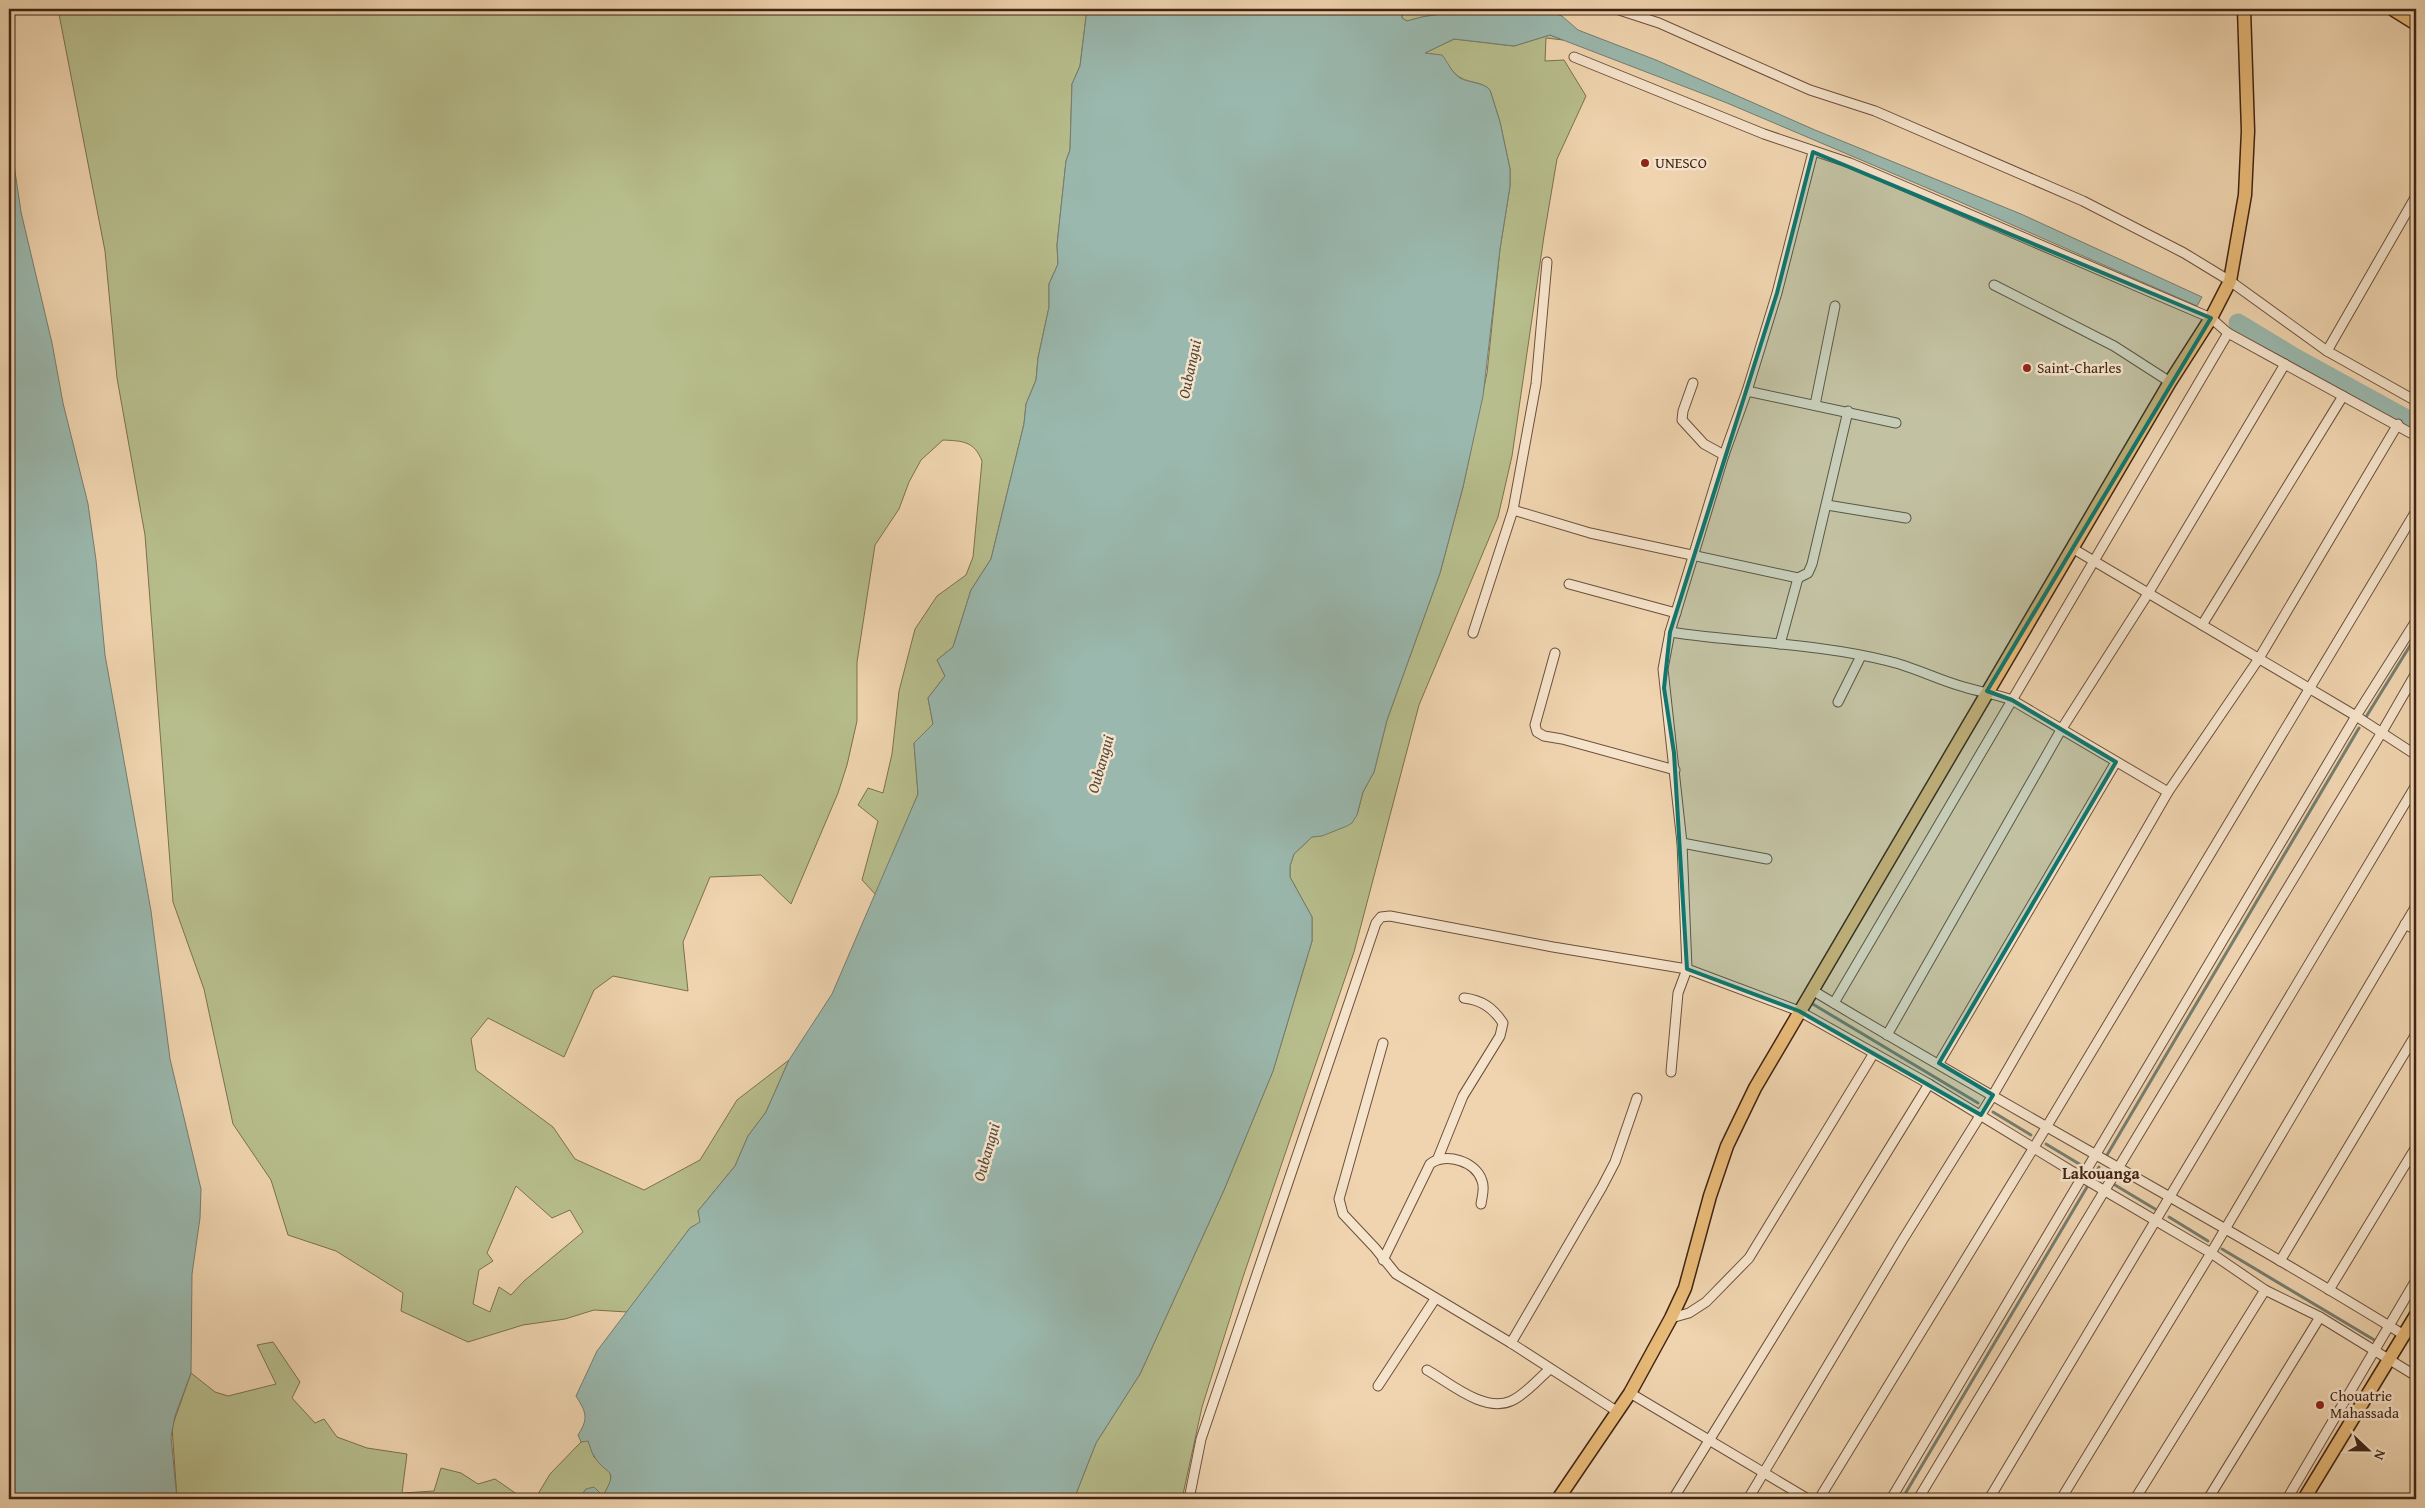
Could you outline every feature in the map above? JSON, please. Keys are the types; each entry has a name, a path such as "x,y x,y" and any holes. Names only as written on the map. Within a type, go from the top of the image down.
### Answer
{"main road":[{"path":"1558,1499 1630,1393 1672,1318 1685,1288 1710,1196 1727,1146 1755,1088 2170,382 2212,318 2230,282 2245,196 2248,130 2244,9"},
{"path":"2392,9 2416,24"},
{"path":"2304,1499 2416,1315"}],"street":[{"path":"1616,9 1659,24 1810,90 1875,111 2082,200 2175,249 2230,282 2327,352 2416,401"},
{"path":"1574,57 1814,152 1850,164 2212,318 2228,333 2342,396 2398,424 2416,436"},
{"path":"1671,1072 1678,993 1687,969 1682,843 1663,668 1670,632 1724,455 1747,391 1777,293 1814,152"},
{"path":"2327,352 2416,196"},
{"path":"1474,633 1513,510 1536,384 1548,262"},
{"path":"1994,285 2114,346 2170,382"},
{"path":"1815,405 1834,306"},
{"path":"1834,1003 2228,333"},
{"path":"1886,1035 2061,730 2148,592 2284,364"},
{"path":"1693,383 1683,411 1682,420 1704,444 1724,455"},
{"path":"1747,391 1896,422"},
{"path":"2202,625 2342,396"},
{"path":"1513,510 1590,533 1798,578 1808,573 1812,564 1848,411"},
{"path":"1748,1499 1902,1241 1993,1095 2168,792 2258,660 2398,424"},
{"path":"1827,505 1906,518"},
{"path":"1819,1499 2047,1126 2416,511"},
{"path":"2072,548 2095,560 2258,660 2356,716 2416,755"},
{"path":"1780,644 1798,578"},
{"path":"1569,584 1676,613"},
{"path":"1891,1499 2356,716 2416,622"},
{"path":"1670,632 1724,640 1780,644 1889,661 1964,687 1987,691 2012,700 2168,792"},
{"path":"1554,653 1534,725 1537,732 1544,736 1562,739 1675,770"},
{"path":"1838,702 1861,656"},
{"path":"1918,1499 2382,732 2416,672"},
{"path":"1939,1063 2116,762"},
{"path":"1989,1499 2172,1197 2416,786"},
{"path":"1682,843 1767,859"},
{"path":"2061,1499 2211,1253 2416,906"},
{"path":"1189,1499 1201,1439 1376,922 1381,917 1390,916 1553,947 1687,969 1799,1011 1929,1084 2211,1253 2265,1290 2320,1317 2416,1376"},
{"path":"2405,924 2416,930"},
{"path":"1812,990 2118,1169 2172,1197 2404,1335"},
{"path":"1383,1260 1430,1164 1438,1158 1463,1096 1500,1036 1502,1023 1496,1012 1475,999 1464,998"},
{"path":"2280,1261 2416,1034"},
{"path":"1383,1043 1339,1199 1343,1214 1396,1274 1434,1299 1511,1343 1618,1412"},
{"path":"1672,1318 1689,1313 1706,1302 1749,1258 1874,1054"},
{"path":"1674,1499 1929,1084"},
{"path":"1511,1343 1602,1187 1614,1162 1636,1098"},
{"path":"2329,1290 2416,1147"},
{"path":"1438,1158 1451,1158 1466,1164 1476,1172 1482,1181 1481,1204"},
{"path":"2287,1499 2376,1351 2416,1280"},
{"path":"2135,1499 2265,1290"},
{"path":"1378,1386 1434,1299"},
{"path":"2208,1499 2320,1317"},
{"path":"1427,1370 1485,1402 1499,1404 1512,1400 1550,1369"},
{"path":"1630,1393 1808,1499"}],"highlighted area":[{"path":"1813,152 2211,318 1987,691 2012,700 2116,762 1939,1063 1993,1095 1981,1115 1799,1011 1687,969 1674,753 1664,688 1670,632 1777,293"}],"green space":[{"path":"58,9 1087,9 1080,66 1072,84 1070,150 1066,161 1057,245 1058,264 1049,284 1049,307 1038,358 1036,380 1026,404 1024,424 991,559 971,590 953,647 937,660 945,676 928,698 933,724 914,743 918,794 876,895 862,880 878,821 858,805 868,788 883,793 892,754 899,691 915,629 937,596 966,575 973,557 982,461 975,449 962,442 943,440 921,460 909,482 899,509 875,545 857,662 857,721 847,765 838,793 791,904 761,875 710,877 683,942 688,991 613,976 594,990 564,1057 488,1018 471,1039 476,1070 553,1127 575,1159 644,1190 700,1160 737,1100 789,1060 766,1112 748,1136 735,1166 698,1211 701,1222 690,1228 627,1312 594,1310 565,1319 523,1325 468,1342 401,1311 403,1293 336,1251 288,1235 271,1180 233,1124 204,989 173,902 145,535 117,378 105,251","holes":["516,1186 552,1218 570,1210 583,1232 524,1281 511,1295 499,1287 490,1312 473,1304 479,1270 493,1261 487,1253"]},
{"path":"1402,9 1473,9 1407,21 1402,18"},
{"path":"1550,35 1563,40 1546,38 1545,61 1564,60 1586,96 1557,159 1512,456 1498,517 1419,705 1354,952 1243,1277 1202,1407 1182,1499 1074,1499 1096,1443 1140,1374 1224,1190 1273,1071 1312,941 1312,917 1290,877 1290,866 1294,854 1312,837 1333,831 1357,815 1363,792 1374,772 1387,720 1440,573 1463,487 1487,373 1500,249 1510,186 1510,169 1500,122 1490,90 1484,85 1461,78 1437,55 1423,54 1454,39 1514,46"},
{"path":"273,1342 300,1382 292,1398 315,1423 324,1419 337,1437 367,1448 407,1454 402,1493 434,1491 441,1468 461,1473 478,1484 495,1479 524,1499 177,1499 172,1427 191,1373 215,1392 228,1396 276,1384 257,1345"},
{"path":"588,1440 594,1457 610,1472 611,1481 603,1496 586,1489 579,1499 535,1499 550,1474 581,1442"}],"water":[{"name":"Oubangui","path":"1087,9 1402,9 1402,18 1407,21 1473,9 1546,10 1562,16 1578,30 1656,60 1815,130 2021,214 2202,297 2197,306 1960,202 1727,103 1550,35 1514,46 1454,39 1425,53 1442,55 1457,76 1484,85 1490,90 1500,122 1510,169 1510,186 1500,249 1483,396 1463,487 1440,573 1387,720 1374,772 1363,792 1357,815 1352,823 1347,826 1322,836 1312,837 1294,854 1290,866 1290,877 1312,917 1312,941 1273,1071 1224,1190 1140,1374 1096,1443 1074,1499 579,1499 586,1489 594,1487 603,1496 611,1476 594,1456 588,1441 581,1442 578,1435 584,1424 585,1415 576,1396 597,1351 690,1228 700,1222 698,1211 735,1166 748,1136 766,1112 789,1060 832,994 918,794 914,743 933,724 928,698 945,676 937,660 953,647 971,590 991,559 1024,424 1026,404 1036,380 1038,358 1049,307 1049,284 1058,264 1057,245 1066,161 1070,150 1072,84 1080,66"},
{"path":"9,131 21,212 52,343 63,403 88,504 96,560 105,655 151,911 170,1059 201,1189 200,1218 192,1274 191,1373 175,1416 171,1437 177,1499 9,1499"}],"waterway":[{"path":"2238,323 2294,357 2416,424"},
{"path":"2366,717 2416,636"},
{"path":"2107,1155 2359,728"},
{"path":"1811,1003 1978,1103"},
{"path":"1993,1112 2031,1135"},
{"path":"2046,1144 2086,1168"},
{"path":"2093,1178 2099,1167"},
{"path":"2089,1170 2105,1179"},
{"path":"2115,1185 2155,1209"},
{"path":"1902,1499 2087,1187"},
{"path":"2169,1217 2208,1241"},
{"path":"2222,1249 2376,1341"},
{"path":"2411,1361 2416,1365"}],"place":[{"name":"UNESCO","path":"1645,163"},
{"name":"Saint-Charles","path":"2027,368"},
{"name":"Chouatrie Mahassada","path":"2320,1405"}],"district":[{"name":"Lakouanga","path":"2101,1173"}]}
